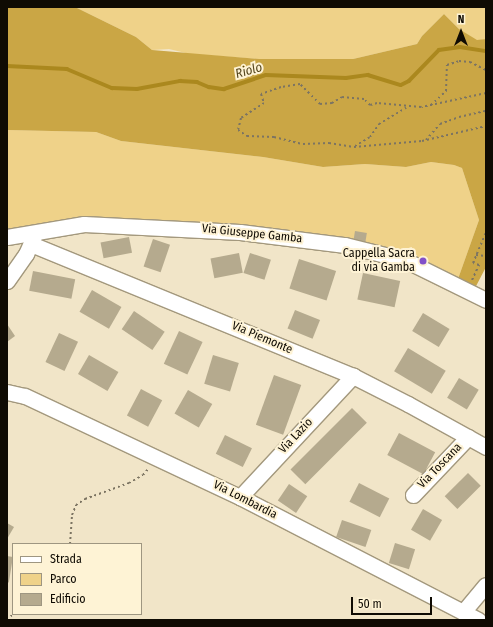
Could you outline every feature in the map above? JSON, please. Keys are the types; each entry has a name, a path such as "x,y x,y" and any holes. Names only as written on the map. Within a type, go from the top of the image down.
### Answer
{"street":[{"name":"Via Giuseppe Gamba","path":"7,237 33,239 84,224 240,232 345,245 405,260 486,300"},
{"path":"7,281 33,239"},
{"name":"Via Piemonte","path":"33,239 353,376 486,448"},
{"name":"Via Lazio","path":"240,497 353,376"},
{"name":"Via Lombardia","path":"7,392 25,396 240,497 478,620"},
{"name":"Via Toscana","path":"412,495 468,437"},
{"path":"463,612 486,585"}],"path":[{"path":"430,106 446,91 448,65 459,61 470,62 486,70"},
{"path":"486,93 430,106 408,107 377,103 370,106 364,99 342,97 332,103 320,104 300,84 281,87 261,94 264,103 241,118 238,130 246,136 274,137 303,144 329,143 354,146 426,140 486,126"},
{"path":"354,146 370,137 379,124 408,107"},
{"path":"426,140 440,124 458,117 486,110"},
{"path":"7,130 7,152"},
{"path":"470,285 479,265 473,263 486,232"},
{"path":"476,255 486,256"},
{"path":"70,543 72,514 76,505 85,499 129,483 143,475 148,471 153,456"}],"green space":[{"path":"75,7 486,7 486,39 477,41 459,29 444,14 422,36 417,44 353,59 259,59 190,54 169,49 152,50 136,37"},
{"path":"8,130 96,132 121,141 263,157 323,167 365,164 406,167 431,162 454,165 462,168 479,220 458,279 317,236 7,228"}],"shaded area":[{"path":"7,7 75,7 136,37 152,50 259,59 353,59 417,44 422,36 444,14 459,29 477,40 486,39 486,267 474,290 458,279 479,220 462,168 454,165 431,162 406,167 365,164 323,167 263,157 121,141 96,132 8,130 7,136"}],"building":[{"path":"355,231 367,233 365,243 353,241"},
{"path":"129,237 132,253 104,258 101,243"},
{"path":"153,239 170,245 161,272 144,266"},
{"path":"239,253 243,273 214,278 211,259"},
{"path":"250,253 271,260 264,280 244,273"},
{"path":"299,259 336,271 327,301 289,288"},
{"path":"33,271 75,279 71,299 29,291"},
{"path":"363,273 400,281 395,307 357,299"},
{"path":"92,290 121,307 109,329 80,312"},
{"path":"295,310 320,320 313,339 288,329"},
{"path":"134,311 165,332 152,350 122,329"},
{"path":"423,313 450,329 439,347 412,331"},
{"path":"7,324 15,336 7,342"},
{"path":"179,331 203,342 187,375 164,364"},
{"path":"59,333 78,342 65,371 45,362"},
{"path":"408,348 446,371 432,394 394,371"},
{"path":"89,355 118,372 107,391 78,374"},
{"path":"213,355 239,363 230,392 204,384"},
{"path":"274,375 301,385 283,435 256,425"},
{"path":"459,378 479,390 467,410 447,398"},
{"path":"141,389 162,400 148,427 127,415"},
{"path":"188,390 212,404 199,427 174,413"},
{"path":"352,408 367,423 305,484 290,470"},
{"path":"399,433 435,452 423,474 387,455"},
{"path":"225,435 252,448 243,467 216,454"},
{"path":"468,473 481,486 457,509 445,496"},
{"path":"359,483 389,498 380,517 349,502"},
{"path":"289,484 307,496 296,513 278,501"},
{"path":"423,509 442,520 430,541 411,530"},
{"path":"342,520 371,530 365,547 336,537"},
{"path":"7,523 14,527 7,539"},
{"path":"395,543 415,549 409,569 389,563"},
{"path":"7,556 12,557 9,583 7,582"}],"waterway":[{"name":"Riolo","path":"7,66 67,69 112,88 137,89 180,81 197,82 209,87 224,89 266,75 346,78 368,75 401,85 409,81 439,50 460,47 486,51"}],"place":[{"name":"Cappella Sacra di via Gamba","path":"423,261"}]}
